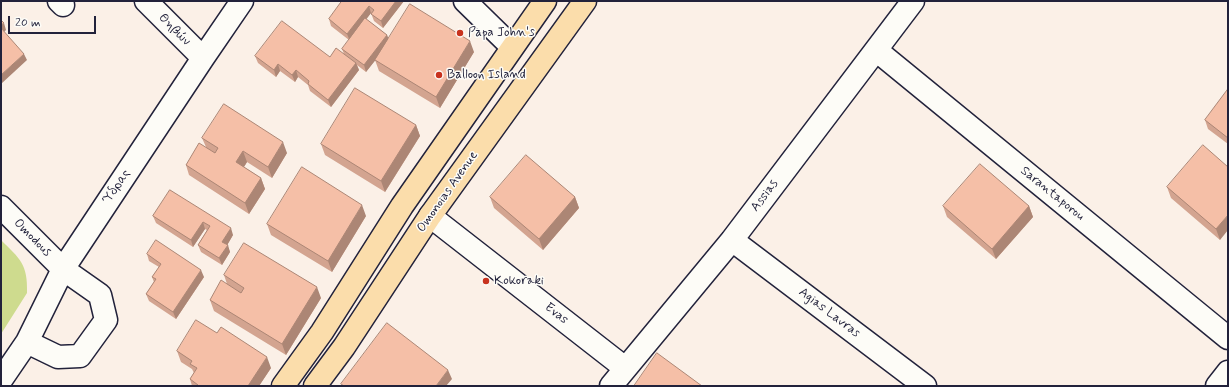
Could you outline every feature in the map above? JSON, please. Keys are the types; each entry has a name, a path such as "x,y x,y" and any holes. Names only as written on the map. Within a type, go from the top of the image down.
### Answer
{"main road":[{"path":"283,386 322,332 402,206 545,1"},
{"name":"Omonoias Avenue","path":"315,386 344,346 430,216 585,1"}],"street":[{"name":"Θηβών","path":"146,1 203,58"},
{"name":"Ύδρας","path":"1,380 27,342 63,269 242,1"},
{"path":"465,1 512,47"},
{"name":"Assias","path":"611,386 732,240 913,1"},
{"name":"Sarantaporou","path":"876,50 1228,338"},
{"name":"Omodous","path":"1,207 63,269 100,295 106,320 80,356 58,357 27,342"},
{"name":"Evas","path":"430,216 625,368"},
{"name":"Agias Lavras","path":"732,240 925,386"},
{"path":"1217,386 1228,372"}],"green space":[{"path":"1,240 22,263 26,275 27,293 1,334"}],"building":[{"path":"342,1 396,1 381,21 371,14 374,10 369,6 347,34 329,19"},
{"path":"410,4 470,41 436,97 375,60"},
{"path":"365,18 387,35 364,65 342,49"},
{"path":"282,21 330,57 336,48 356,63 328,100 308,84 309,81 296,70 292,75 278,64 274,70 255,56"},
{"path":"1,28 24,54 1,75"},
{"path":"355,88 416,125 381,181 321,144"},
{"path":"1228,89 1228,138 1205,120"},
{"path":"224,104 283,142 268,167 243,151 236,162 261,178 245,203 186,165 199,143 215,153 218,148 202,138"},
{"path":"1203,145 1228,167 1228,215 1216,229 1167,187"},
{"path":"526,155 575,197 539,239 490,197"},
{"path":"980,164 1029,206 992,249 943,206"},
{"path":"302,167 362,205 328,261 267,224"},
{"path":"170,190 231,228 222,242 228,245 219,258 198,245 210,226 203,222 191,240 153,216"},
{"path":"156,240 201,270 173,312 146,294 156,279 152,277 161,264 147,254"},
{"path":"244,243 317,287 282,344 210,300 221,280 241,293 244,288 224,275"},
{"path":"196,320 217,333 221,327 267,357 248,386 198,386 190,379 197,368 190,364 192,361 177,351"},
{"path":"387,323 448,370 436,386 344,386 341,384"},
{"path":"657,353 702,386 634,386"}],"place":[{"name":"Papa John's","path":"460,33"},
{"name":"Balloon Island","path":"439,75"},
{"name":"Kokoraki","path":"486,281"}]}
